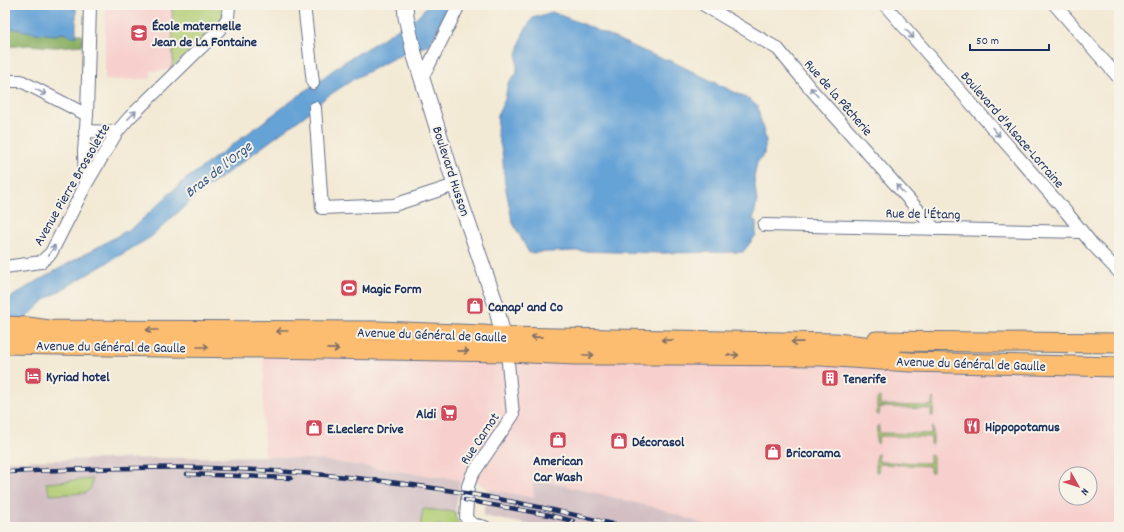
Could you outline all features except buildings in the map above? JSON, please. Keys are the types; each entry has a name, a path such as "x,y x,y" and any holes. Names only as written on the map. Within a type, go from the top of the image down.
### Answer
{"main road":[{"path":"5,326 26,335"},
{"name":"Avenue du Général de Gaulle","path":"26,335 159,347 269,348 505,344 836,343 874,341 1119,343"},
{"path":"5,344 26,335"},
{"name":"Avenue du Général de Gaulle","path":"836,343 918,351"},
{"name":"Avenue du Général de Gaulle","path":"505,344 574,355 822,356 918,351 1119,355"},
{"name":"Avenue du Général de Gaulle","path":"822,356 910,362 1119,367"}],"street":[{"path":"85,186 84,151 87,116 90,5"},
{"name":"Avenue Pierre Brossolette","path":"5,267 41,262 51,253 85,186 116,132 220,29 228,18 229,5"},
{"path":"304,5 313,83"},
{"path":"422,77 459,5"},
{"name":"Rue de la Pêcherie","path":"704,5 778,49 810,88 935,229"},
{"name":"Boulevard d'Alsace-Lorraine","path":"885,5 1082,232 1119,272"},
{"path":"1055,5 1119,78"},
{"name":"Boulevard Husson","path":"406,11 414,53 455,185 496,305 505,344"},
{"path":"5,81 21,81 87,116"},
{"path":"316,108 322,208 394,205 455,185"},
{"path":"85,131 116,132"},
{"name":"Rue de l'Étang","path":"764,225 1082,232"},
{"name":"Rue Carnot","path":"484,527 469,523 466,518 468,486 472,475 513,415 505,344"}],"shaded area":[{"name":"École maternelle Jean de La Fontaine","path":"105,5 172,5 173,61 170,70 151,71 151,79 105,80"},
{"path":"262,348 1119,367 1119,527 712,527 658,508 533,478 534,499 487,489 479,483 320,460 265,456 263,427 264,373"},
{"path":"265,456 320,460 460,480 455,512 436,510 423,527 5,527 5,461"},
{"path":"532,478 658,508 712,527 542,527 483,516 487,489 534,498"}],"green space":[{"path":"172,5 224,5 224,13 220,21 170,70 173,61"},
{"path":"5,24 60,29 82,35 83,45 55,47 28,45 5,47"},
{"path":"879,397 880,405 931,406 933,398 933,416 931,416 931,409 880,407 878,415 877,399"},
{"path":"878,425 879,433 931,434 932,427 933,444 931,445 931,437 879,436 878,444 876,442"},
{"path":"878,454 879,462 930,463 931,455 933,457 933,472 930,472 930,466 879,464 878,472 876,472 876,456"},
{"path":"92,479 91,488 85,493 50,495 46,483"},
{"path":"423,509 455,512 457,521 462,527 442,527 438,524 437,527 420,527"}],"water":[{"path":"5,5 76,5 76,37 62,33 56,35 36,33 5,27"},
{"name":"Bras de l'Orge","path":"427,5 450,5 429,45 394,58 354,79 325,98 307,114 196,196 151,237 46,299 25,319 11,353 10,360 5,362 5,301 32,284 135,226 181,183 344,62 420,15"},
{"path":"552,12 655,56 671,61 750,100 757,106 766,140 764,154 757,163 754,178 757,201 753,220 756,221 756,235 743,252 660,253 575,251 529,253 512,221 505,184 502,151 497,132 498,114 505,99 508,83 517,73 517,55 523,33 533,18"}],"railway":[{"path":"5,472 107,468 209,468 314,474 366,479 470,494 624,527"},
{"path":"187,474 291,478"},
{"path":"465,500 549,515 573,521"}],"place":[{"name":"École maternelle Jean de La Fontaine","path":"139,33"},
{"name":"Magic Form","path":"349,288"},
{"name":"Canap' and Co","path":"475,306"},
{"name":"Kyriad hotel","path":"33,376"},
{"name":"Tenerife","path":"830,378"},
{"name":"Aldi","path":"449,413"},
{"name":"Hippopotamus","path":"972,426"},
{"name":"E.Leclerc Drive","path":"314,428"},
{"name":"American Car Wash","path":"558,440"},
{"name":"Décorasol","path":"619,441"},
{"name":"Bricorama","path":"773,452"}]}
